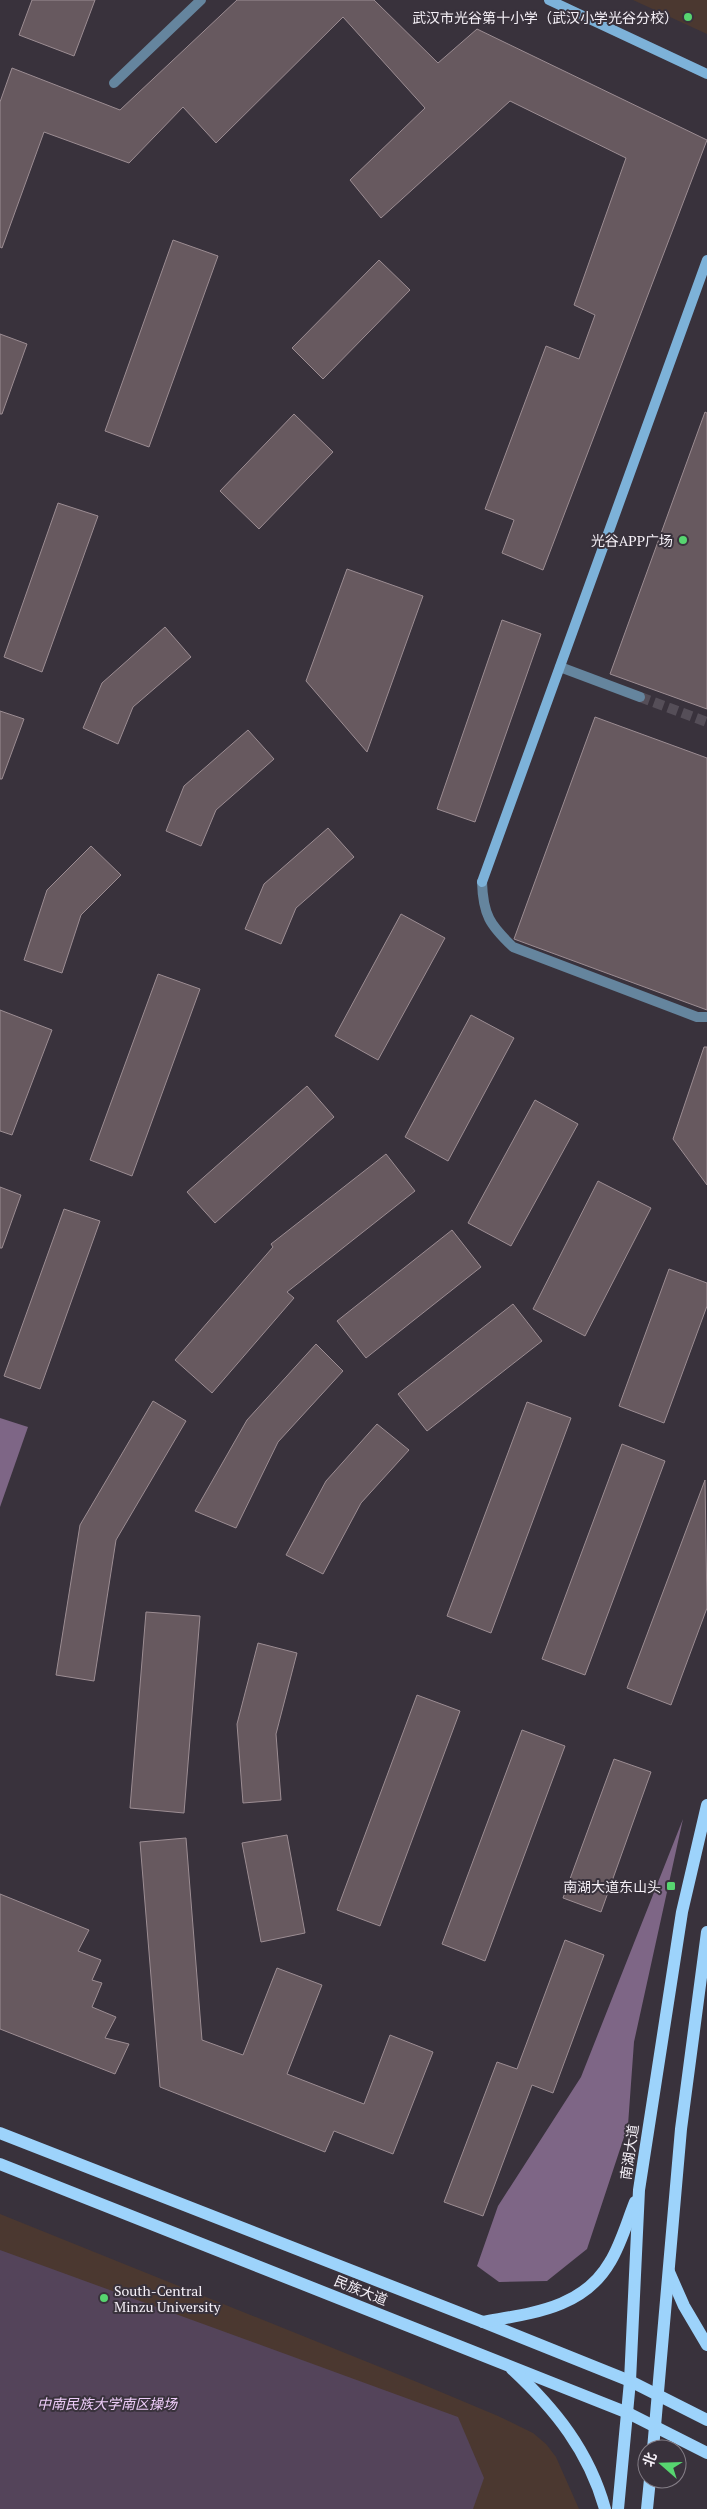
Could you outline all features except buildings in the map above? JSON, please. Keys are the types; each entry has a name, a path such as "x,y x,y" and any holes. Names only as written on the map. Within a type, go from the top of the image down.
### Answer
{"main road":[{"name":"南湖大道","path":"618,2509 628,2413 640,2190 682,1912 707,1805"},
{"path":"654,2439 681,2129 707,1932"},
{"name":"民族大道","path":"0,2133 630,2381 707,2420"},
{"name":"民族大道","path":"0,2164 628,2413 707,2453"},
{"path":"483,2322 558,2306 575,2298 592,2286 610,2263 640,2190"},
{"path":"668,2269 684,2306 707,2345"},
{"path":"506,2364 541,2396 570,2432 593,2474 605,2509"},
{"path":"646,2509 649,2489"}],"street":[{"path":"114,83 201,0"},
{"path":"549,0 707,74"},
{"path":"707,260 482,882 483,904 493,928 513,947 697,1016 707,1017"},
{"path":"560,668 640,697"}],"shaded area":[{"name":"武汉市光谷第十小学（武汉小学光谷分校）","path":"633,0 707,0 707,34"},
{"path":"0,1418 28,1427 0,1507"},
{"path":"683,1819 634,2042 628,2125 587,2249 547,2281 499,2282 477,2266 498,2206 581,2077"},
{"name":"中南民族大学南区操场","path":"0,2214 417,2382 533,2433 546,2444 556,2457 579,2509 0,2509"}],"green space":[{"name":"中南民族大学南区操场","path":"0,2250 458,2417 484,2478 473,2509 0,2509"}],"tunnel":[{"path":"640,697 707,722"}],"place":[{"name":"武汉市光谷第十小学（武汉小学光谷分校）","path":"688,17"},
{"name":"光谷APP广场","path":"683,540"},
{"name":"南湖大道东山头","path":"671,1886"},
{"name":"South-Central Minzu University","path":"104,2298"}]}
